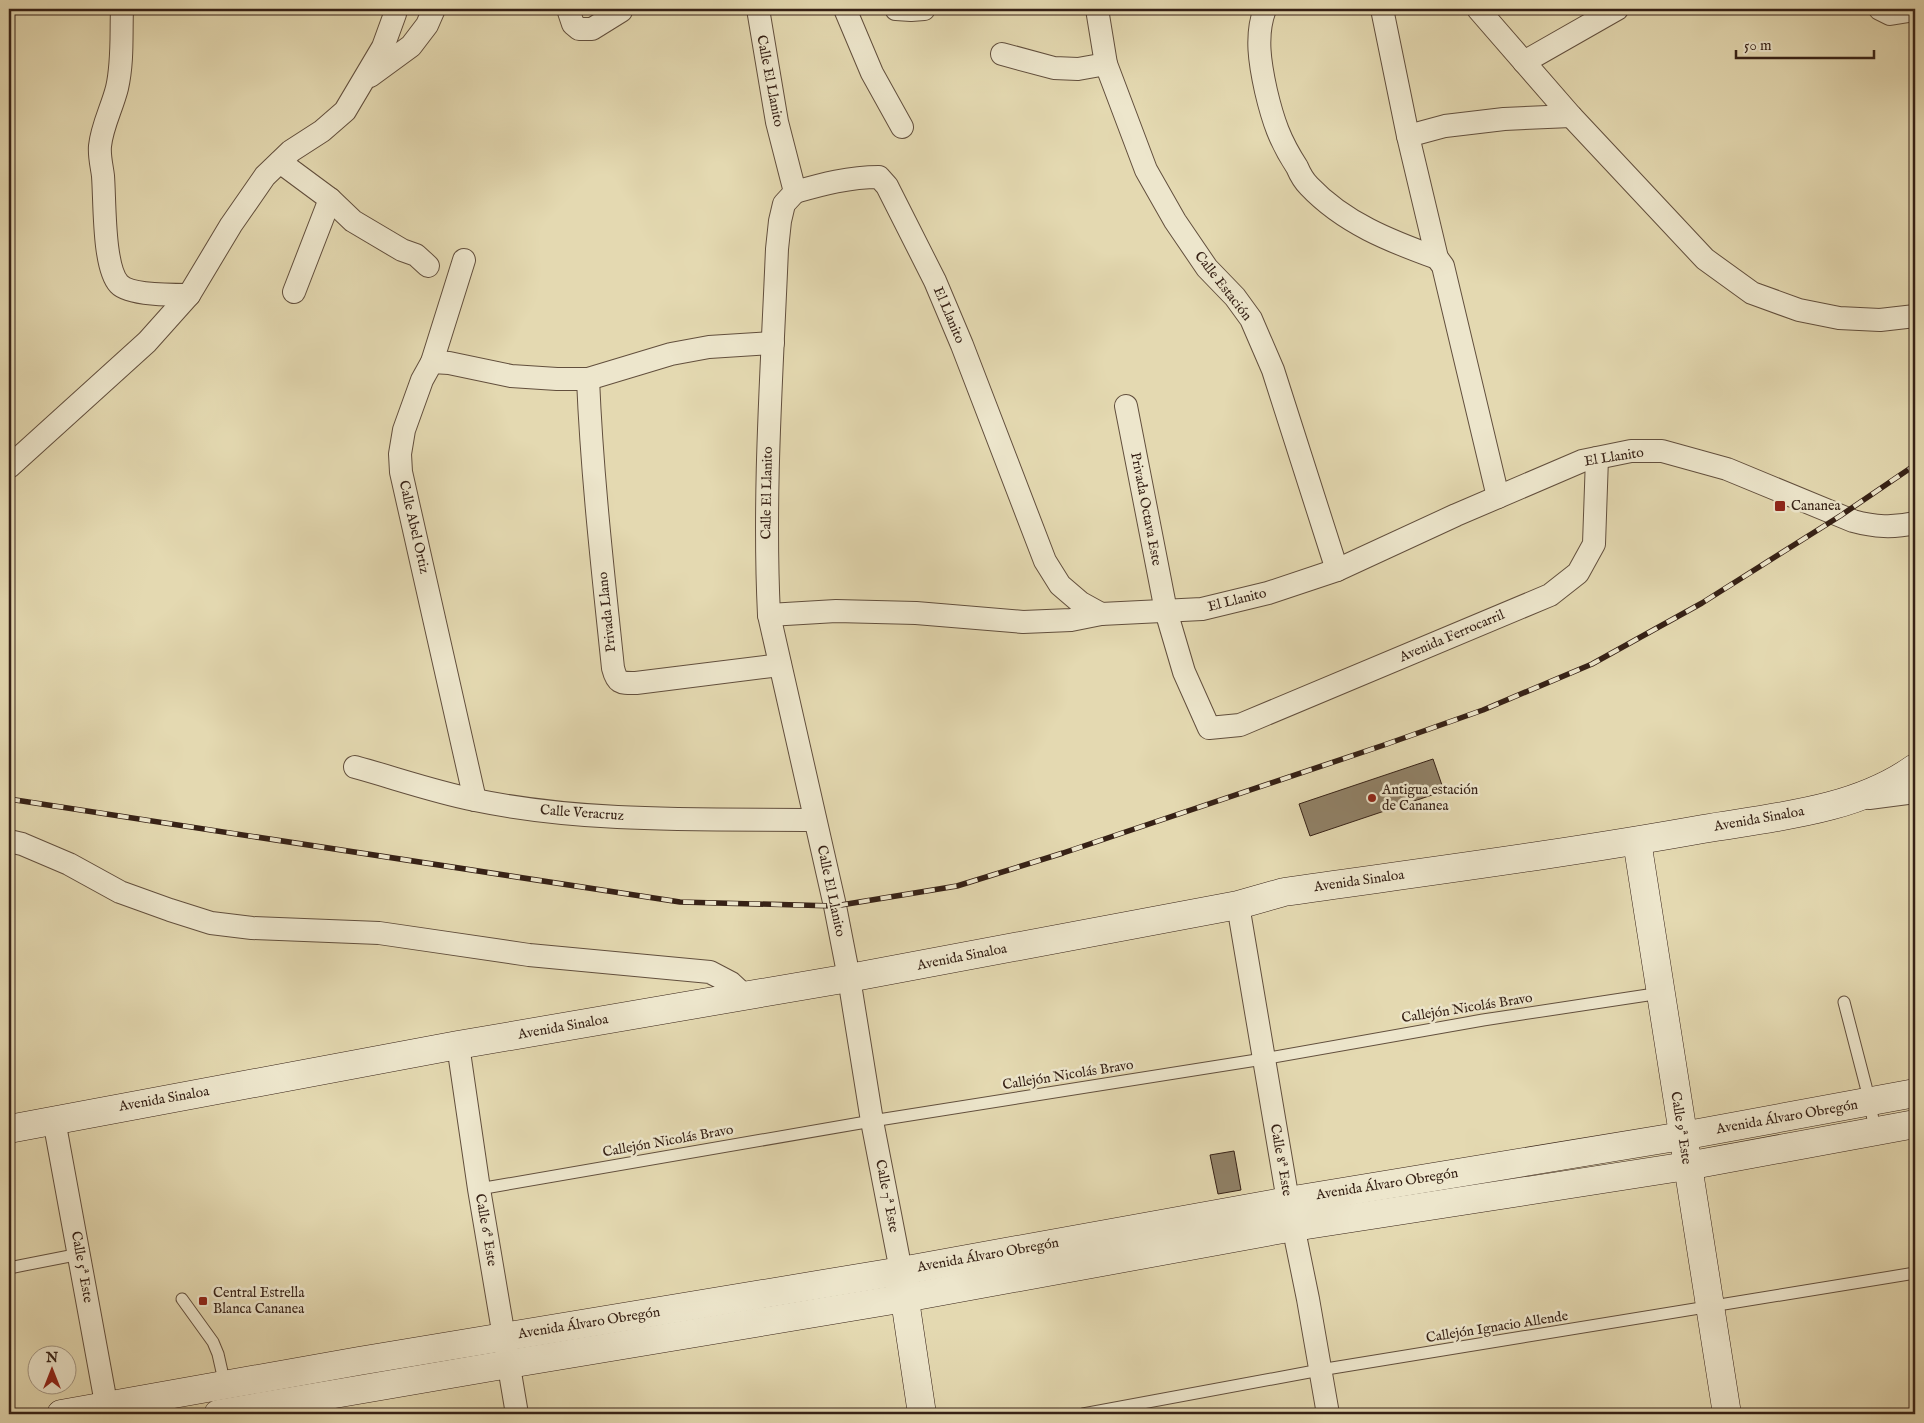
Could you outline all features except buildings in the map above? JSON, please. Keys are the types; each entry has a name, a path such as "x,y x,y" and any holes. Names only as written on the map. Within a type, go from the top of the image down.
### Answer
{"street":[{"path":"122,9 122,63 99,148 103,174 108,251 112,274 120,286 145,293 189,295"},
{"path":"9,467 147,342 189,295 231,224 265,176 291,151 322,131 346,111 383,47 395,14 395,9"},
{"path":"363,81 411,46 427,24 434,9"},
{"path":"568,9 573,24 579,29 592,29 621,11"},
{"name":"Calle El Llanito","path":"758,9 777,122 795,192 784,204 776,249 766,495 769,615 835,906 849,978"},
{"path":"845,9 872,73 902,127"},
{"path":"896,9 924,9"},
{"name":"Calle Estación","path":"1097,9 1106,64 1146,170 1175,221 1207,268 1235,297 1251,319 1273,370 1337,570"},
{"path":"1266,9 1260,21 1260,60 1271,115 1282,144 1308,185 1338,211 1372,233 1437,258"},
{"path":"1382,9 1408,136 1437,258 1443,266 1447,279 1498,497"},
{"path":"1478,9 1571,116 1705,259 1752,293 1799,310 1838,318 1880,320 1915,316"},
{"path":"1524,62 1617,9"},
{"path":"1880,9 1890,14 1915,10"},
{"path":"1002,54 1054,68 1078,69 1106,64"},
{"path":"1408,136 1445,126 1504,119 1571,116"},
{"path":"280,162 330,199 353,221 402,250 416,255 428,266"},
{"name":"El Llanito","path":"795,192 838,180 865,177 879,177 887,186 935,281 962,345 1045,561 1060,585 1081,603 1101,614 1202,609 1268,593 1337,570 1582,461 1631,451 1662,451 1727,469 1853,521 1873,526 1899,527 1915,523"},
{"path":"294,292 330,199"},
{"name":"Calle Abel Ortiz","path":"464,260 432,362 422,380 404,430 400,454 401,472 475,800"},
{"path":"432,362 449,363 511,376 588,379 671,354 709,348 773,342"},
{"name":"Privada Llano","path":"588,379 590,429 601,559 615,678 622,683 636,683 780,665"},
{"name":"Privada Octava Este","path":"1126,406 1166,611 1184,672 1209,728"},
{"name":"Avenida Ferrocarril","path":"1209,728 1240,725 1550,595 1578,573 1594,544 1597,458"},
{"path":"769,615 836,611 916,613 1023,622 1070,620 1101,614"},
{"name":"Calle Veracruz","path":"355,767 475,800 565,813 664,818 815,820"},
{"path":"1852,801 1905,775 1915,768"},
{"name":"Avenida Sinaloa","path":"9,1129 458,1045 849,978 1238,905 1284,892 1637,841 1852,801 1915,792"},
{"path":"9,841 22,844 69,864 120,892 211,923 252,928 379,933 529,955 710,972 731,983 745,996"},
{"name":"Calle 9ª Este","path":"1637,841 1727,1414"},
{"name":"Calle 8ª Este","path":"1238,905 1288,1201 1328,1414"},
{"name":"Calle 7ª Este","path":"849,978 872,1121 901,1271 922,1414"},
{"name":"Calle 6ª Este","path":"458,1045 479,1189 517,1414"},
{"name":"Avenida Álvaro Obregón","path":"61,1414 107,1411 259,1380 901,1271 1288,1201 1682,1136 1915,1093"},
{"name":"Calle 5ª Este","path":"54,1120 80,1254 107,1411"},
{"name":"Avenida Álvaro Obregón","path":"218,1414 905,1298 1294,1227 1687,1166 1915,1124"},
{"path":"1035,1247 1038,1274"},
{"path":"649,1313 656,1340"},
{"path":"259,1380 259,1407"}],"lane":[{"name":"Callejón Nicolás Bravo","path":"479,1189 872,1121 1263,1059 1483,1020 1661,993"},
{"path":"1844,1002 1870,1102 1875,1132"},
{"path":"9,1268 80,1254"},
{"name":"Callejón Ignacio Allende","path":"1083,1414 1320,1370 1915,1273"},
{"path":"182,1299 213,1342 218,1354 225,1386"}],"railway":[{"path":"9,799 680,902 835,906 957,886 1063,853 1384,745 1483,710 1592,664 1702,603 1840,516 1915,465"}],"place":[{"name":"Cananea","path":"1780,506"},
{"name":"Antigua estación de Cananea","path":"1372,798"},
{"name":"Central Estrella Blanca Cananea","path":"203,1301"}]}
